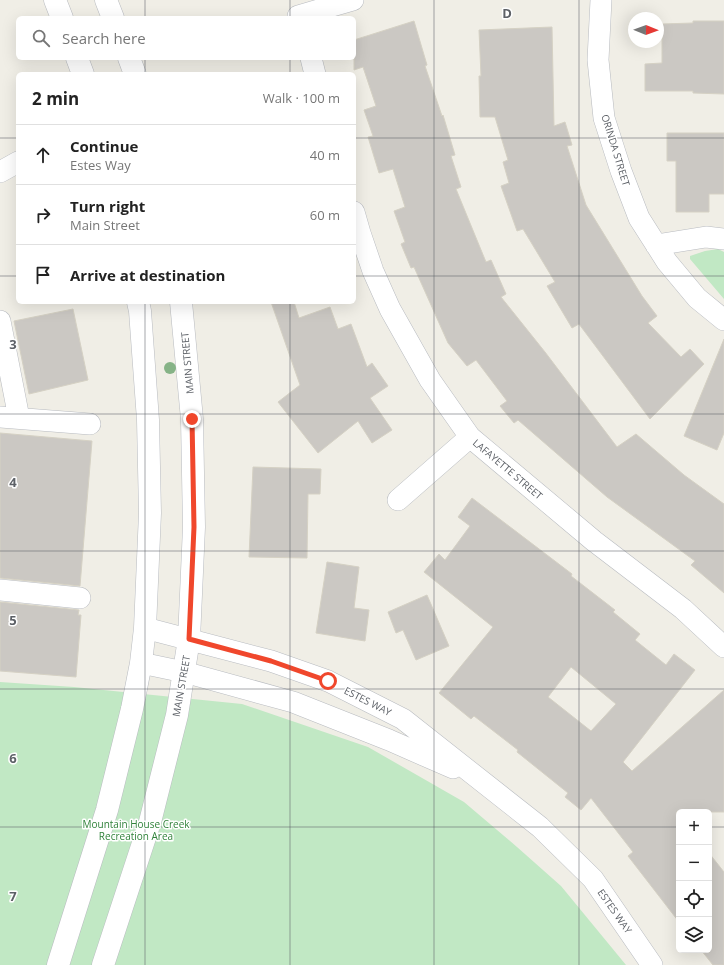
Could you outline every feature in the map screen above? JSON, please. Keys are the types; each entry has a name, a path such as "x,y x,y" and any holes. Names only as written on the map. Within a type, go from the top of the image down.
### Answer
{"street":[{"path":"55,0 61,16"},
{"path":"106,0 112,16"},
{"path":"297,11 354,0"},
{"name":"ORINDA STREET","path":"601,0 598,60 604,118 621,171 639,218 667,262 697,298 724,320"},
{"path":"78,60 82,72"},
{"path":"130,60 134,72"},
{"path":"312,60 314,72"},
{"path":"0,172 16,163"},
{"name":"LAFAYETTE STREET","path":"356,219 374,271 390,309 430,380 470,437 594,541 683,609 724,647"},
{"path":"656,246 706,237 724,239"},
{"path":"58,965 107,810 132,709 141,663 145,628 150,514 148,420 138,304"},
{"name":"MAIN STREET","path":"103,965 150,822 177,715 189,639 194,527 192,419 181,304"},
{"path":"0,320 10,417 90,424"},
{"path":"398,500 470,437"},
{"path":"0,590 80,598"},
{"name":"ESTES WAY","path":"145,628 271,661 328,681 403,719 540,827 593,879 652,965"},
{"name":"ESTES WAY","path":"141,663 184,672 293,702 389,740 482,782"}],"green space":[{"path":"718,249 724,252 724,299 690,259 690,256 705,251"},
{"name":"Mountain House Creek Recreation Area","path":"0,682 74,687 242,704 368,747 464,802 561,886 626,965 0,965"}],"building":[{"path":"414,21 427,65 425,66 442,116 443,115 455,155 451,156 461,187 456,189 486,262 491,260 506,294 501,297 617,447 636,434 684,475 724,504 724,593 691,565 695,561 607,497 518,420 514,423 500,406 507,401 476,360 467,366 448,343 414,267 411,268 401,244 405,242 394,211 405,207 393,169 379,173 368,137 373,136 364,110 376,106 363,67 354,70 354,60 356,60 356,39"},
{"path":"693,21 724,21 724,94 693,93 693,91 645,91 645,64 662,63 662,48 664,48 664,24 693,23"},
{"path":"552,27 554,126 565,122 572,145 567,146 586,205 642,296 657,316 648,323 681,357 690,349 704,364 650,419 579,324 572,328 547,286 555,282 523,229 517,231 501,186 509,183 503,162 508,160 495,117 480,117 479,76 481,76 479,30"},
{"path":"667,133 724,133 724,194 709,194 709,212 676,212 676,161 667,161"},
{"path":"272,304 295,304 299,318 330,307 338,329 351,324 367,367 372,363 388,386 370,398 392,430 372,443 358,421 318,453 278,402 300,385"},
{"path":"73,309 88,380 29,394 14,321"},
{"path":"724,339 724,433 717,450 684,436"},
{"path":"0,433 92,441 80,586 0,578"},
{"path":"253,467 321,469 320,494 308,494 307,558 249,557"},
{"path":"472,498 572,574 571,576 615,610 613,612 640,634 635,640 666,665 674,654 695,670 623,762 632,771 724,690 724,812 712,812 712,809 676,809 676,918 628,856 633,852 591,798 581,810 565,797 568,793 517,752 518,750 474,716 471,719 439,693 493,627 424,572 439,554 445,560 470,526 458,517","holes":["571,667 616,704 591,731 548,697"]},
{"path":"327,562 359,567 354,608 369,610 365,641 316,633"},
{"path":"427,595 449,646 416,660 403,630 396,633 388,612"},
{"path":"0,602 79,610 78,615 81,615 76,677 0,671"},
{"path":"712,857 724,872 724,965 713,965 703,953 712,953"}],"route":[{"path":"192,419 194,527 189,639 271,661 328,681"}]}
